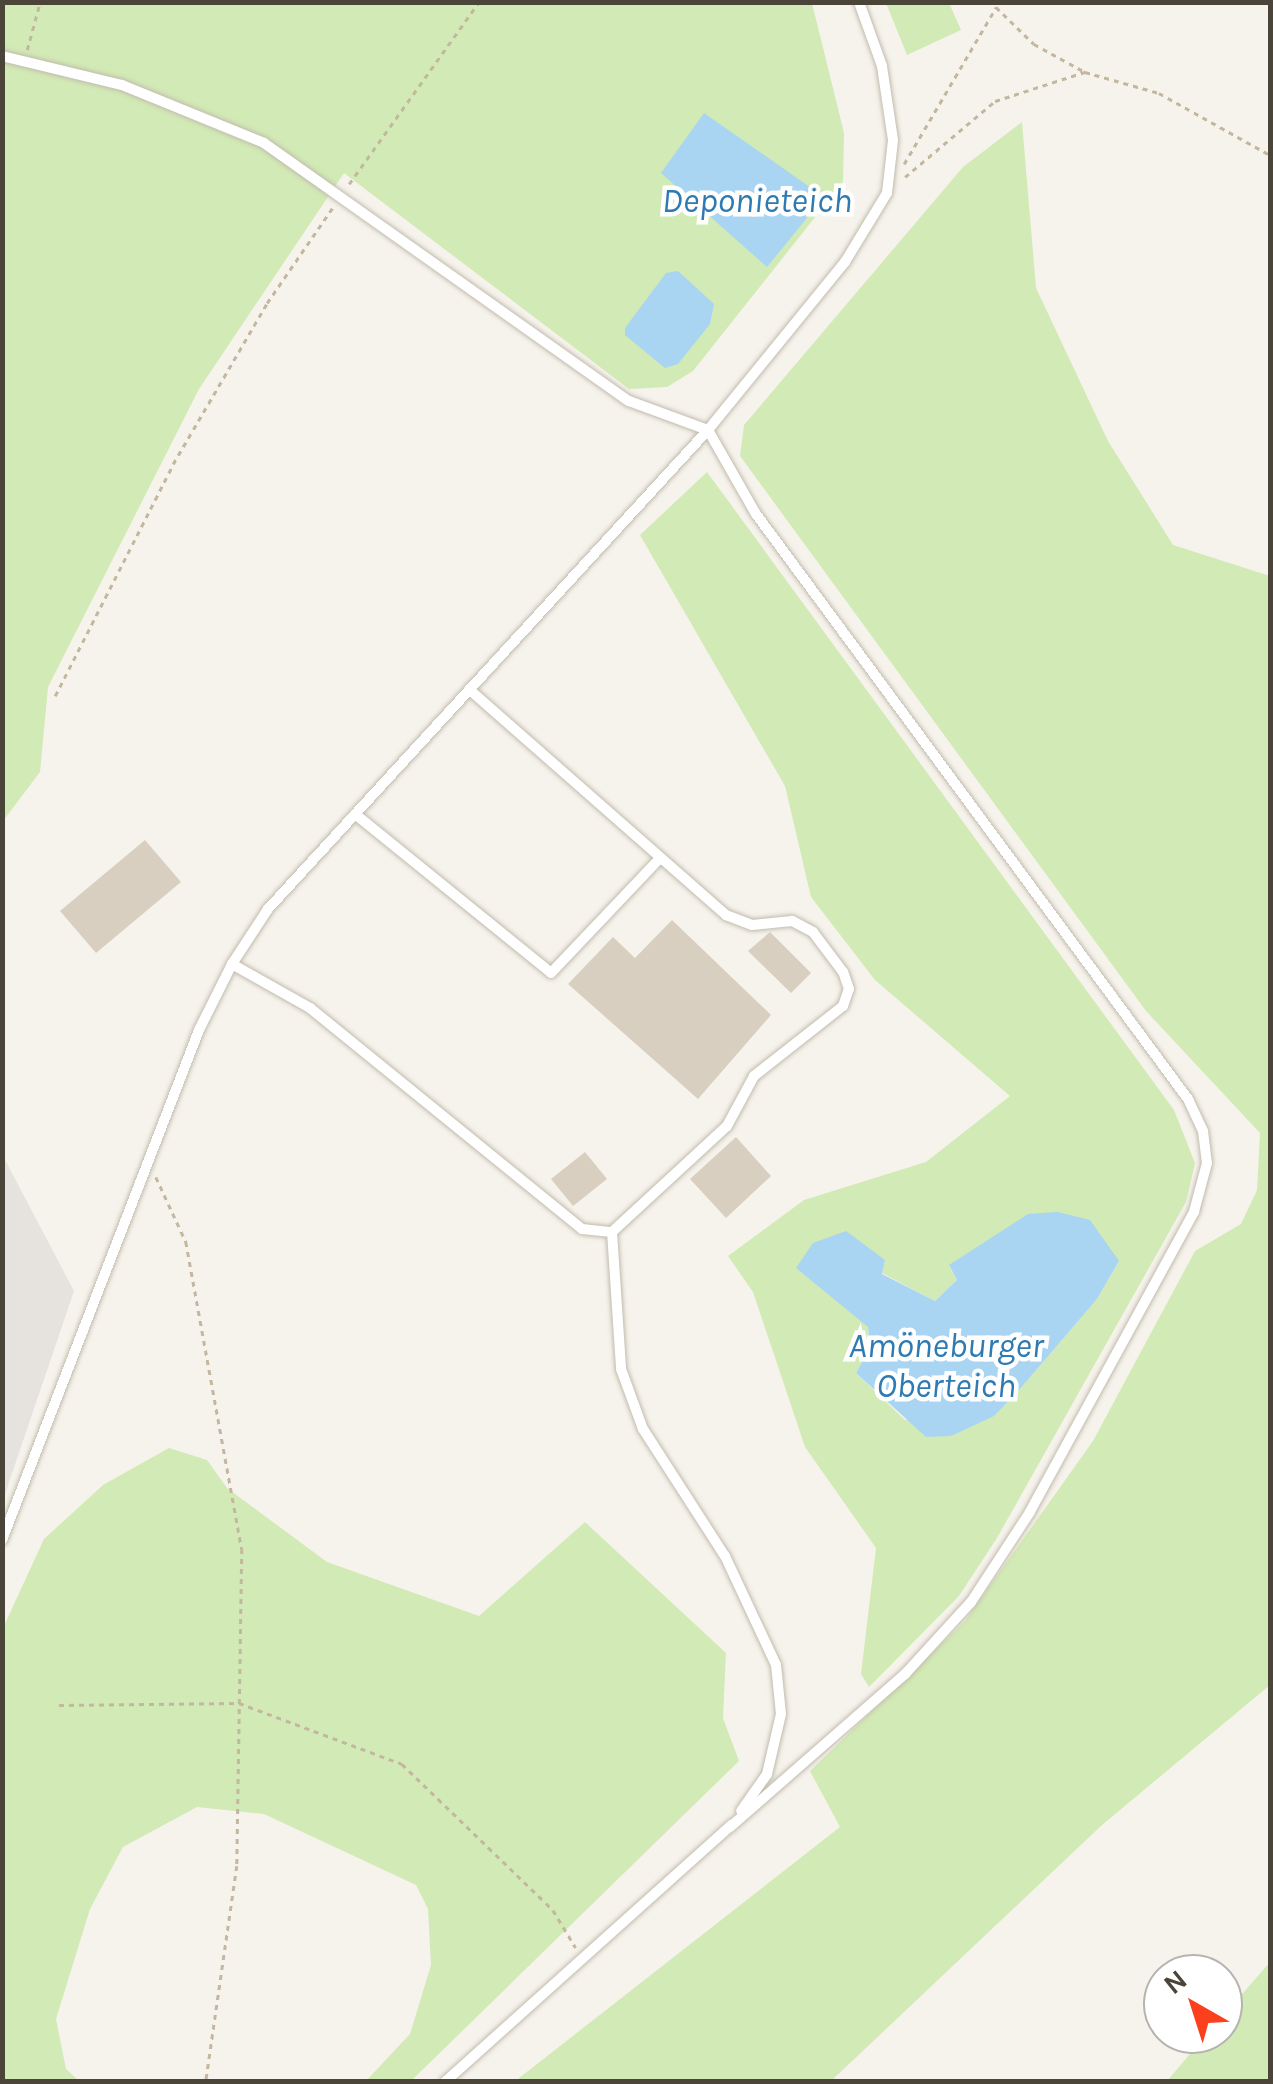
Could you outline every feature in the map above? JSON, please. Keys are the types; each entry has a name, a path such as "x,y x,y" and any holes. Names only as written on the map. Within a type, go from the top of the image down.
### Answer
{"lane":[{"path":"2,1540 149,1161 232,964 268,909 708,430 844,262 887,193 893,140 882,66 859,2"},
{"path":"2,56 198,112 264,143 342,194 629,400 708,430 756,514 1188,1098 1203,1131 1207,1163 1194,1212 1030,1512 971,1602 905,1674 585,1962 445,2082"},
{"path":"232,964 310,1008 582,1229 612,1232 727,1126 754,1076 827,1025 849,989 834,955 813,932 792,920 752,924 726,915 469,688"},
{"path":"355,814 551,973 659,859"},
{"path":"612,1232 621,1369 638,1414 725,1556 776,1665 781,1714 767,1774 730,1828"}],"path":[{"path":"24,61 40,2"},
{"path":"55,696 173,464 267,303 479,2"},
{"path":"887,193 994,5 1034,44 1086,72 1159,94 1270,155"},
{"path":"887,193 995,100 1086,72"},
{"path":"149,1161 186,1242 239,1531 237,1866 206,2082"},
{"path":"60,1706 239,1702 402,1764 553,1910 585,1962"}],"shaded area":[{"path":"3,1156 74,1291 3,1500"}],"green space":[{"path":"3,3 812,3 844,133 843,182 693,371 667,387 629,389 344,173 199,389 48,687 40,772 3,821"},
{"path":"886,3 949,3 961,30 907,55"},
{"path":"1022,122 1036,288 1108,441 1173,545 1270,576 1270,1685 1102,1825 831,2081 514,2082 840,1827 810,1771 964,1622 1093,1441 1195,1251 1241,1224 1257,1190 1260,1133 1146,1011 740,456 744,425 963,167"},
{"path":"707,472 1174,1110 1195,1163 1186,1202 997,1538 959,1596 869,1687 861,1674 876,1548 805,1447 753,1292 728,1256 804,1200 926,1162 1010,1096 875,980 811,897 785,786 640,535","holes":["870,1251 885,1260 882,1273 935,1301 957,1280 949,1266 1119,1261 1097,1299 1020,1389 905,1420 856,1373 870,1348 868,1327 848,1306"]},
{"path":"169,1448 207,1460 227,1488 327,1562 479,1616 585,1522 726,1653 723,1718 739,1761 411,2081 366,2081 410,2034 431,1965 428,1909 416,1885 264,1814 197,1807 123,1847 90,1909 56,2019 66,2069 79,2081 3,2081 3,1628 44,1539 103,1485"},
{"path":"1270,1962 1270,2081 1167,2081 1190,2054 1243,2054 1243,1993"}],"water":[{"name":"Deponieteich","path":"704,113 824,197 767,267 661,173"},
{"name":"Deponieteich","path":"678,271 714,304 710,324 678,364 665,368 625,335 625,328 666,273"},
{"name":"Amöneburger Oberteich","path":"1058,1212 1090,1220 1119,1261 1097,1299 1020,1389 994,1416 951,1436 926,1437 856,1373 870,1348 868,1327 796,1268 813,1243 846,1231 885,1260 882,1274 935,1301 957,1280 949,1265 1028,1214"}],"building":[{"path":"145,840 181,882 96,953 60,911"},
{"path":"672,920 771,1015 698,1099 568,984 613,937 635,958"},
{"path":"770,932 811,973 791,993 748,951"},
{"path":"736,1137 771,1176 726,1218 690,1179"},
{"path":"585,1152 607,1179 573,1206 551,1179"}]}
